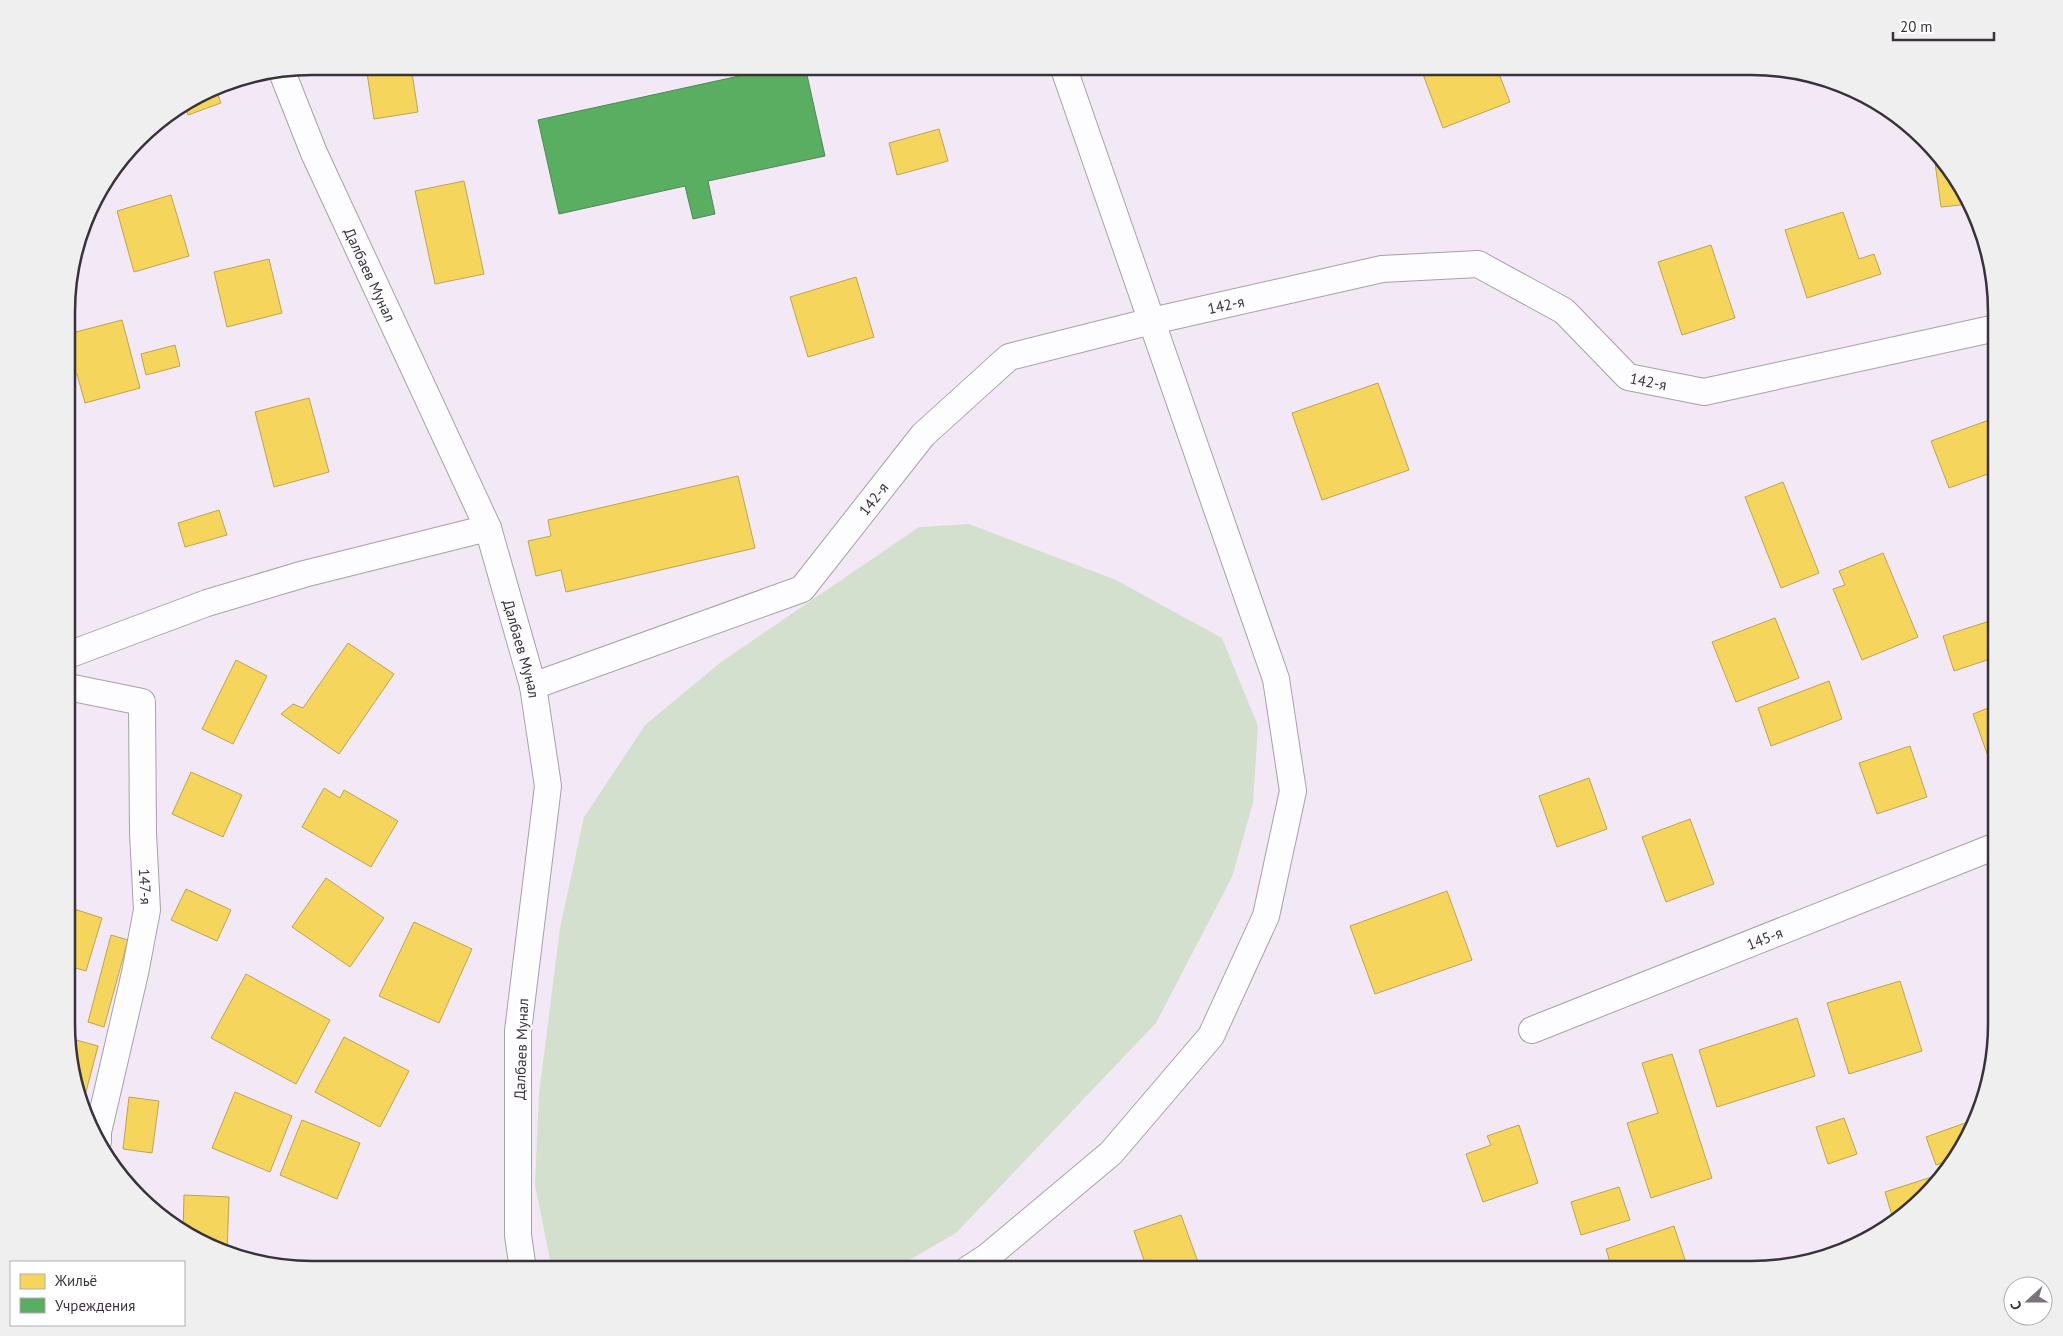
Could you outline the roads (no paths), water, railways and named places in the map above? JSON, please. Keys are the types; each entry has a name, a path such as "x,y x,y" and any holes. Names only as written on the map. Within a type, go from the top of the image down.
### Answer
{"street":[{"path":"980,1261 1111,1154 1211,1036 1266,916 1293,791 1276,679 1066,75"},
{"name":"Далбаев Мунал","path":"284,77 314,153 488,528 533,686 548,786 518,1031 518,1234 522,1261"},
{"name":"142-я","path":"533,686 802,590 923,435 1010,357 1152,321 1382,270 1478,264 1564,311 1628,377 1704,392 1988,330"},
{"path":"75,652 207,602 304,574 488,528"},
{"name":"147-я","path":"75,688 142,702 143,833 147,910 135,973 99,1129"},
{"name":"145-я","path":"1532,1030 1988,849"}]}
